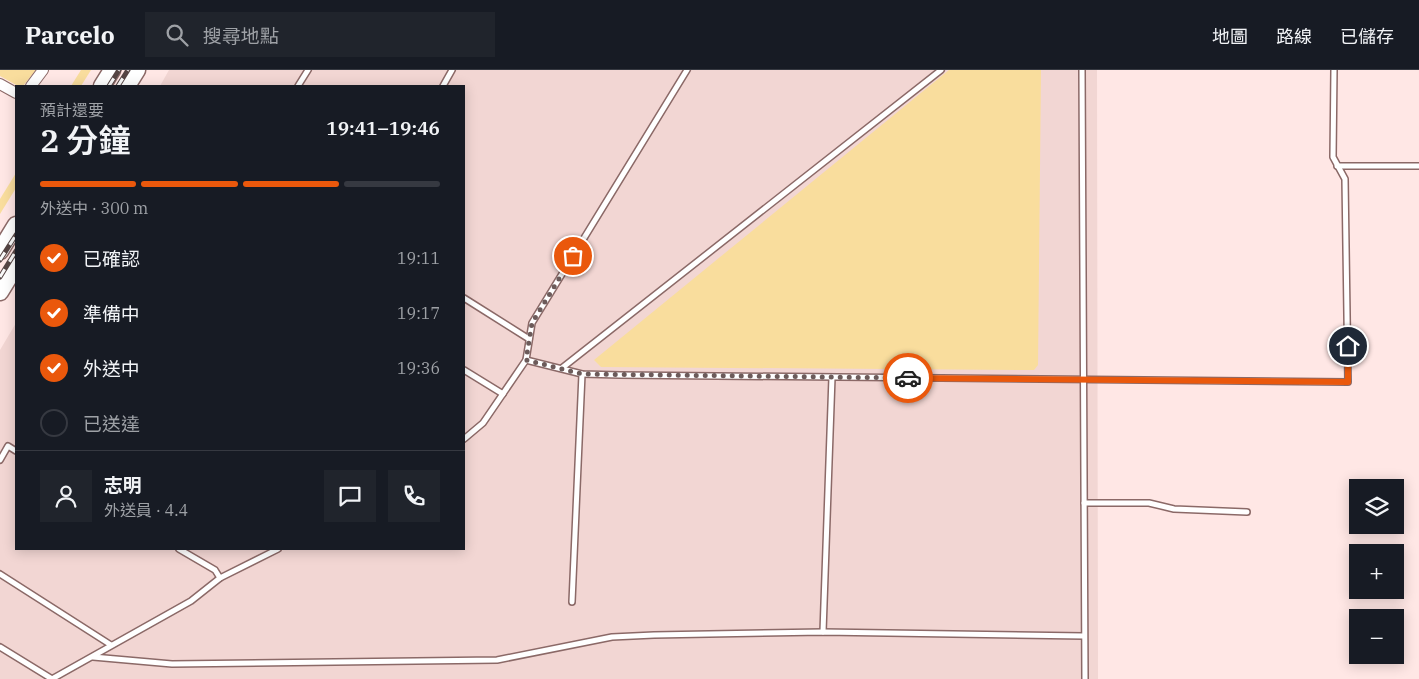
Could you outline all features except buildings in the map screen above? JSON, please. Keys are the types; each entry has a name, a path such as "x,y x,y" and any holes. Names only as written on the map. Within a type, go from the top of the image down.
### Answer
{"main road":[{"path":"103,85 112,70"},
{"path":"128,85 136,70"},
{"path":"0,250 15,227"},
{"path":"0,292 15,268"}],"street":[{"path":"32,85 43,70"},
{"path":"0,84 15,92"}],"lane":[{"path":"299,85 308,70"},
{"path":"443,85 452,70"},
{"path":"465,438 483,424 526,360 532,323 687,70"},
{"path":"562,368 941,70"},
{"path":"1082,70 1085,679"},
{"path":"526,360 582,374 1348,382 1345,179 1333,157 1334,70"},
{"path":"1337,166 1419,166"},
{"path":"465,299 529,339"},
{"path":"465,371 503,394"},
{"path":"572,602 582,374"},
{"path":"823,632 832,377"},
{"path":"0,460 8,446 15,450"},
{"path":"1084,503 1149,503 1174,509 1247,512"},
{"path":"182,550 215,570 220,578"},
{"path":"0,647 52,679 191,601 220,578 276,550"},
{"path":"0,574 111,645"},
{"path":"93,657 172,664 496,660 612,637 823,632 1084,636"}],"shaded area":[{"path":"0,70 36,70 24,85 16,85 0,76"},
{"path":"81,70 91,70 82,85 72,85"},
{"path":"169,70 1097,70 1098,679 0,679 0,350 15,325 15,550 465,550 465,85 161,85"},
{"path":"949,70 1041,70 1038,365 1034,370 601,367 594,360"},
{"path":"15,175 15,190 0,214 0,199"}],"railway":[{"path":"110,85 119,70"},
{"path":"119,85 128,70"},
{"path":"0,260 15,237"},
{"path":"0,277 15,253"}],"way so far":[{"path":"573,256 532,323 526,360 582,374 908,378"}],"route":[{"path":"908,378 1348,382 1348,346"}]}
